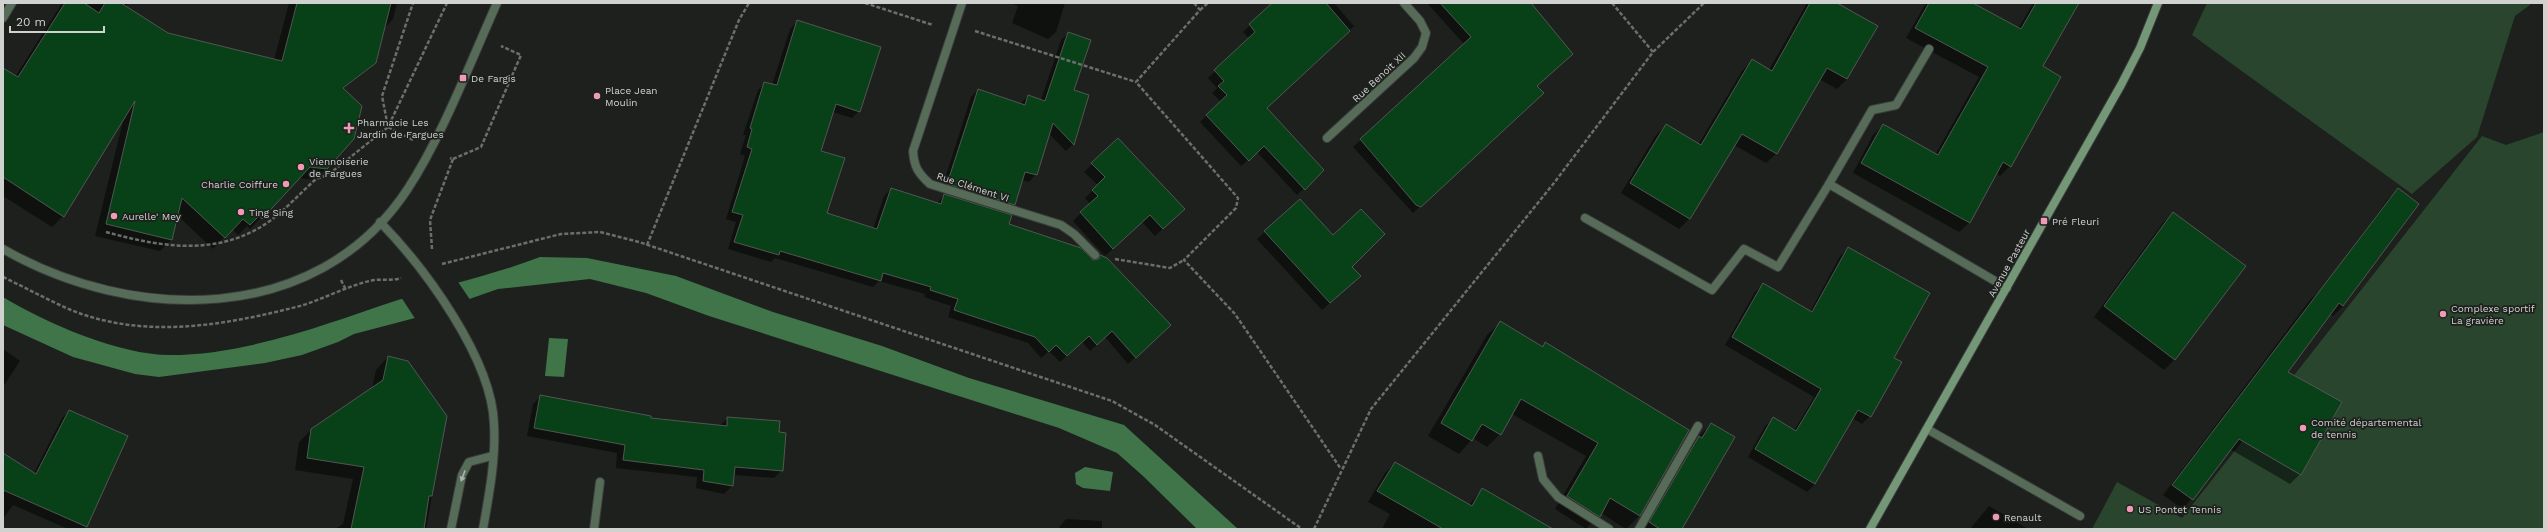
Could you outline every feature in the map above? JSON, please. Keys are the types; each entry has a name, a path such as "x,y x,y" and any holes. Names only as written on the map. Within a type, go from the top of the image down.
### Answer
{"main road":[{"name":"Avenue Pasteur","path":"1870,529 2121,85 2140,48 2158,3"}],"street":[{"path":"3,18 12,3"},
{"path":"3,249 65,278 142,297 192,302 237,297 293,283 333,263 354,248 380,222 406,191 430,149 497,3"},
{"name":"Rue Clément VI","path":"962,3 913,151 914,164 920,175 930,184 1061,225 1074,234 1095,255"},
{"name":"Rue Benoit XII","path":"1327,138 1414,58 1422,47 1426,33 1420,21 1404,3"},
{"path":"1585,218 1712,290 1744,249 1778,267 1872,110 1896,105 1929,49"},
{"path":"1829,184 2007,288"},
{"path":"380,222 398,240 448,310 478,361 490,393 494,424 492,487 483,529"},
{"path":"1639,529 1698,426"},
{"path":"1927,429 2080,516"},
{"path":"451,529 462,475 469,462 492,456"},
{"path":"1538,456 1543,479 1558,497 1609,529"},
{"path":"594,529 600,482"}],"path":[{"path":"388,127 382,96 413,3"},
{"path":"106,232 162,245 208,246 230,240 259,228 282,211 316,179 328,175 388,127 447,3"},
{"path":"647,245 739,20 749,3"},
{"path":"865,3 931,25 954,26 1136,82 1238,198 1236,208 1184,260 1170,268 1095,255"},
{"path":"1194,3 1200,10"},
{"path":"1136,82 1208,3"},
{"path":"1612,3 1653,52"},
{"path":"1314,529 1371,409 1554,183 1653,52 1704,3"},
{"path":"435,254 432,248 430,220 453,159 481,147 521,55 501,46"},
{"path":"388,127 453,159"},
{"path":"3,277 72,310 111,322 158,327 210,325 249,319 316,301 374,280 398,279 422,272 441,264 561,234 600,232 647,245 1112,401 1155,425 1302,529"},
{"path":"438,259 441,264"},
{"path":"1184,260 1235,314 1342,470"}],"shaded area":[{"path":"2207,3 2529,3 2530,5 2515,16 2477,137 2412,194 2192,35"},
{"name":"Complexe sportif La gravière","path":"2544,132 2544,529 2092,529 2117,482 2182,518 2482,136 2506,145"},
{"path":"540,257 587,258 676,276 773,312 882,346 969,378 1124,425 1238,529 1197,529 1143,476 1117,453 1059,428 709,316 646,293 590,279 498,289 415,318 354,334 338,342 302,355 265,363 159,377 135,374 73,357 3,325 3,297 61,327 106,344 150,354 199,354 257,344 315,328 398,300 505,269"},
{"path":"549,338 568,339 564,377 545,376"},
{"path":"1085,467 1113,472 1110,491 1083,488 1076,484 1075,473"}],"pier":[{"path":"458,282 471,301 416,320 401,297"}],"building":[{"path":"65,3 84,3 99,13 105,3 121,3 168,33 282,61 297,3 391,3 376,63 343,88 362,106 354,139 327,169 310,167 262,219 259,216 250,225 243,219 225,238 182,198 172,240 106,224 135,101 64,217 3,177 3,68 18,77"},
{"path":"1272,3 1326,3 1350,31 1267,108 1324,170 1305,190 1264,146 1249,161 1206,115 1227,95 1218,86 1224,81 1214,70 1255,32 1249,24"},
{"path":"1440,3 1531,3 1573,54 1537,86 1544,93 1421,207 1416,205 1360,139 1471,37"},
{"path":"1810,3 1837,3 1878,26 1847,79 1827,68 1777,154 1742,134 1690,219 1630,183 1666,124 1701,145 1752,59 1772,71"},
{"path":"1929,3 1973,3 2021,29 2036,3 2079,3 2043,66 2061,77 2011,167 2003,162 1970,223 1861,163 1883,124 1938,155 1988,67 1915,28"},
{"path":"797,20 881,47 860,112 836,104 821,151 845,158 827,213 877,229 891,188 941,204 944,194 1012,215 1009,224 1081,248 1093,260 1099,259 1100,255 1107,258 1171,325 1136,358 1112,331 1097,345 1089,336 1067,356 1056,345 1049,352 1035,337 954,310 958,299 930,290 931,287 883,273 881,281 780,251 779,255 734,242 743,215 732,212 752,149 747,147 752,129 750,128 764,82 777,85"},
{"path":"1068,32 1091,40 1074,90 1089,95 1074,145 1053,123 1037,175 1025,172 1015,205 947,184 978,89 1025,105 1028,95 1045,101"},
{"path":"1118,138 1185,209 1163,229 1150,215 1113,249 1080,212 1098,196 1092,190 1105,177 1091,163"},
{"path":"2398,188 2419,204 2343,306 2339,303 2288,372 2342,402 2301,475 2239,439 2193,500 2172,485"},
{"path":"1300,199 1333,235 1361,209 1385,234 1352,267 1361,276 1330,303 1264,231"},
{"path":"2173,212 2246,266 2175,360 2104,306"},
{"path":"1848,247 1930,293 1894,358 1902,362 1871,417 1858,410 1815,484 1755,449 1773,417 1796,431 1821,389 1732,337 1763,283 1812,312"},
{"path":"1500,321 1543,347 1545,342 1689,430 1640,516 1610,498 1600,517 1567,496 1598,443 1521,399 1501,435 1482,424 1472,441 1441,423"},
{"path":"388,356 408,361 447,416 432,496 429,496 424,529 351,529 364,467 307,458 311,429 383,380"},
{"path":"540,395 651,416 651,418 727,426 727,417 780,421 779,432 786,433 783,471 735,467 733,486 703,481 704,470 623,460 625,445 534,428"},
{"path":"69,410 128,436 87,527 3,490 3,453 36,474"},
{"path":"1711,423 1735,437 1682,529 1660,529 1649,522 1699,436 1702,438"},
{"path":"1395,462 1472,506 1482,488 1553,529 1443,529 1377,491"}],"place":[{"name":"De Fargis","path":"463,78"},
{"name":"Place Jean Moulin","path":"597,96"},
{"name":"Pharmacie Les Jardin de Fargues","path":"349,128"},
{"name":"Viennoiserie de Fargues","path":"301,167"},
{"name":"Charlie Coiffure","path":"286,184"},
{"name":"Ting Sing","path":"241,212"},
{"name":"Aurelle' Mey","path":"114,216"},
{"name":"Pré Fleuri","path":"2044,221"},
{"name":"Complexe sportif La gravière","path":"2443,314"},
{"name":"Comité départemental de tennis","path":"2303,428"},
{"name":"US Pontet Tennis","path":"2130,509"},
{"name":"Renault","path":"1996,517"}]}
